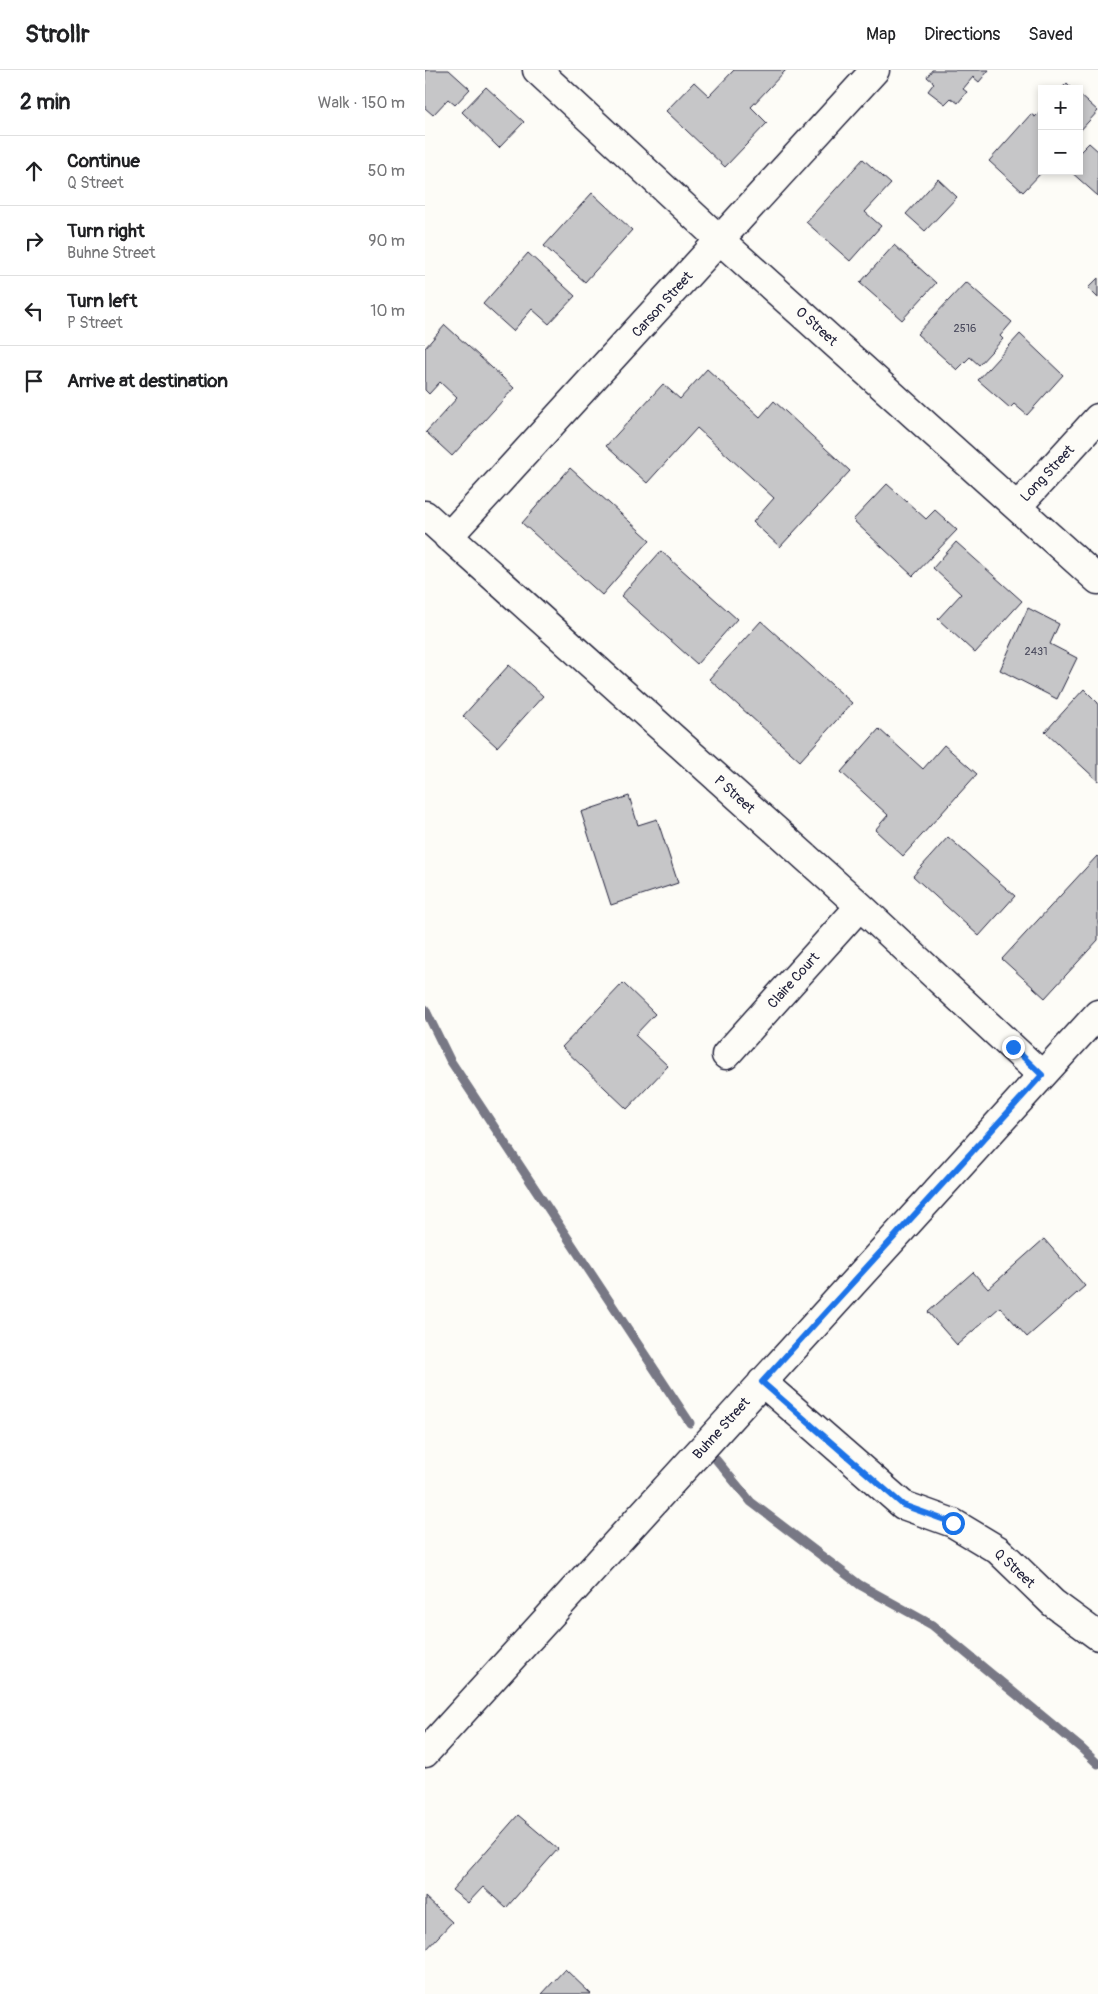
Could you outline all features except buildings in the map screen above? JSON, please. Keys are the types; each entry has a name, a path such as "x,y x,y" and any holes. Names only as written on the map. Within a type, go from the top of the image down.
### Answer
{"street":[{"name":"O Street","path":"537,70 721,240 1098,580"},
{"name":"Carson Street","path":"448,537 875,70"},
{"name":"Long Street","path":"1017,506 1098,418"},
{"name":"P Street","path":"425,515 860,906 1042,1075"},
{"name":"Claire Court","path":"726,1054 860,906"},
{"name":"Buhne Street","path":"425,1753 1098,1014"},
{"name":"Q Street","path":"762,1382 903,1505 953,1523 998,1550 1053,1603 1098,1636"}],"waterway":[{"path":"425,1009 450,1060 690,1423"},
{"path":"709,1451 751,1502 860,1585 932,1625 1098,1764"}],"route":[{"path":"953,1523 903,1505 762,1382 1042,1075 1013,1047"}]}
